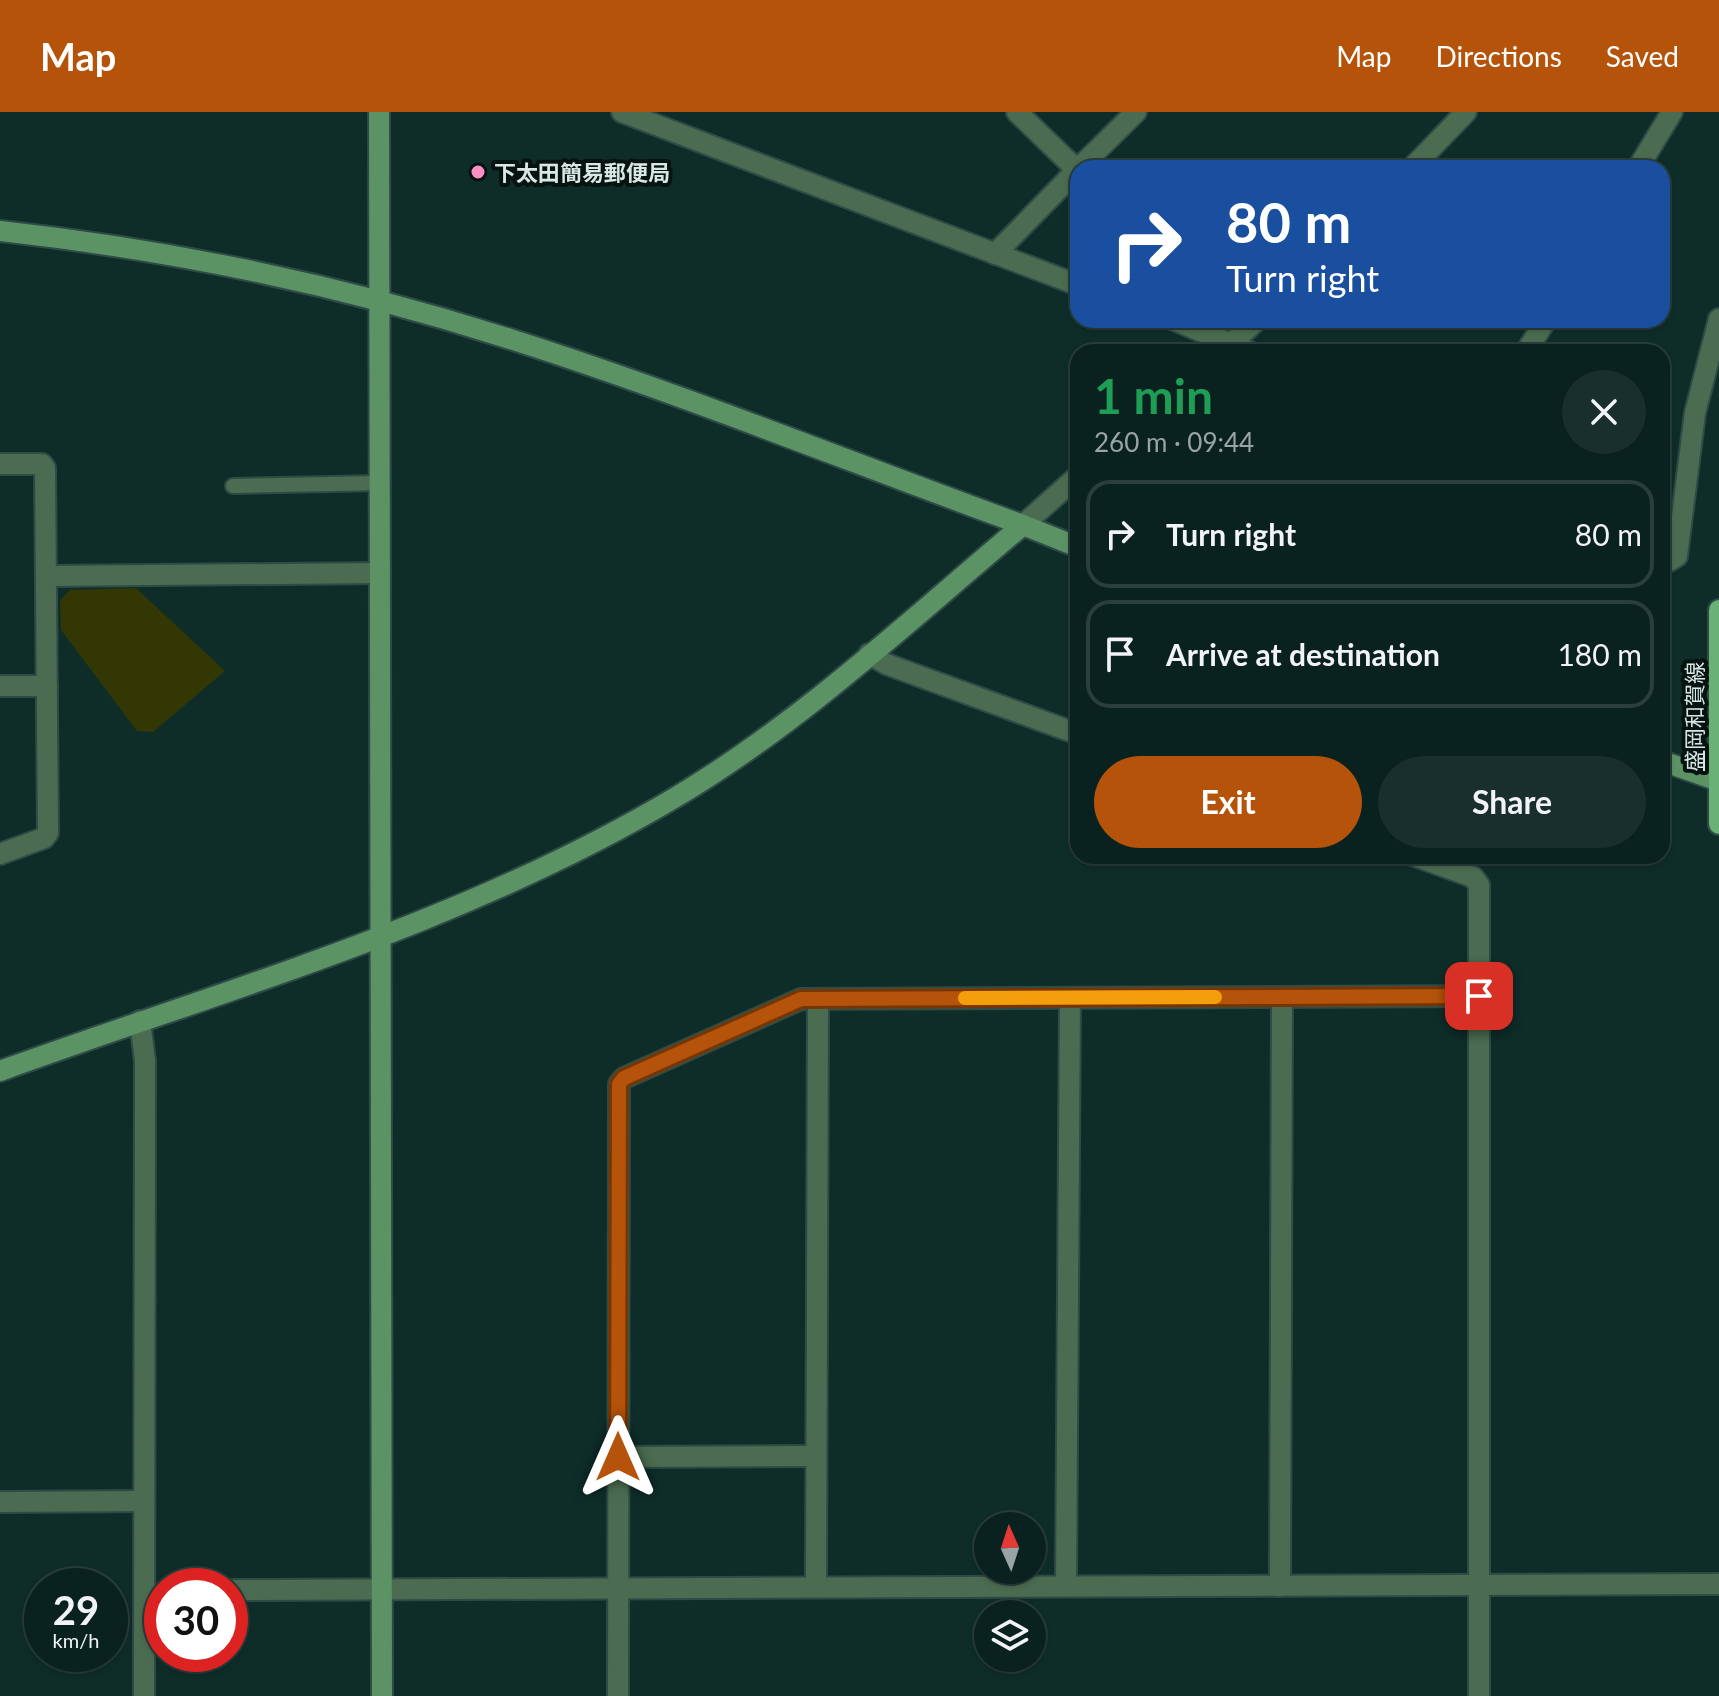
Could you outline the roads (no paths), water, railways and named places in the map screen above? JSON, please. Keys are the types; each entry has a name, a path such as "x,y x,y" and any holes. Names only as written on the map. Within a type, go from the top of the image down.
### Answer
{"main road":[{"name":"盛岡和賀線","path":"1719,610 1719,824"}],"street":[{"path":"379,112 382,1696"},
{"path":"622,112 1070,282"},
{"path":"1017,112 1070,162"},
{"path":"1087,160 1136,112"},
{"path":"1420,160 1466,112"},
{"path":"1643,160 1672,112"},
{"path":"995,254 1070,177"},
{"path":"0,231 183,258 380,301 510,339 1070,544"},
{"path":"1670,560 1677,556 1695,413 1719,319"},
{"path":"1191,328 1224,344"},
{"path":"1239,344 1251,328"},
{"path":"0,464 42,464 45,468 48,833 0,854"},
{"path":"0,1071 381,939 590,845 677,796 748,749 869,654 1070,483"},
{"path":"47,576 380,573"},
{"path":"869,654 886,664 1070,731"},
{"path":"0,686 47,686"},
{"path":"1670,764 1719,781"},
{"path":"1437,864 1473,877 1479,885 1479,1696"},
{"path":"618,1696 619,1084 624,1078 801,999 1479,996"},
{"path":"1280,1586 1282,997"},
{"path":"1066,1586 1070,998"},
{"path":"816,1587 818,999"},
{"path":"140,1021 145,1061 144,1501 151,1568"},
{"path":"618,1457 816,1456"},
{"path":"0,1502 144,1501"},
{"path":"248,1590 1719,1584"},
{"path":"144,1696 146,1672"}],"lane":[{"path":"233,486 380,483"}],"place":[{"name":"下太田簡易郵便局","path":"478,172"}]}
